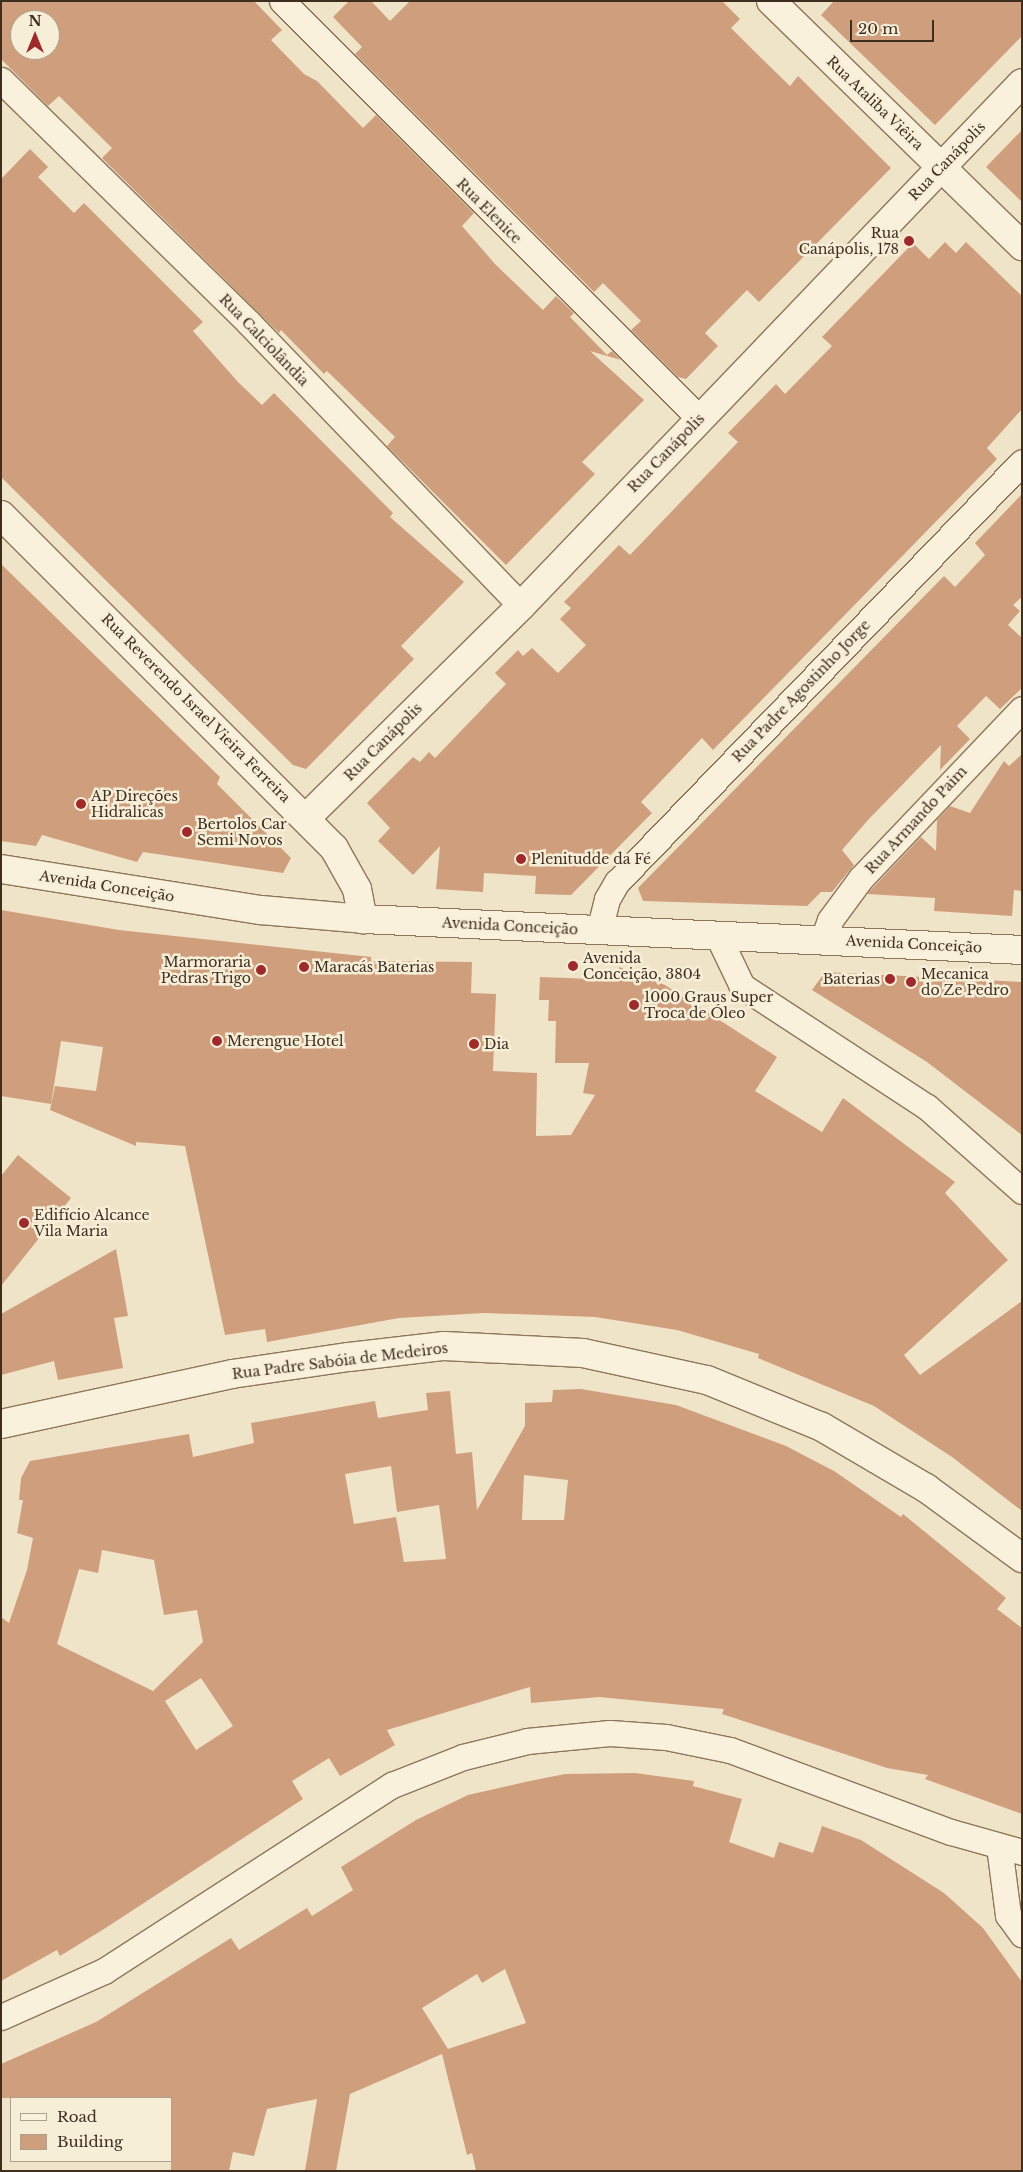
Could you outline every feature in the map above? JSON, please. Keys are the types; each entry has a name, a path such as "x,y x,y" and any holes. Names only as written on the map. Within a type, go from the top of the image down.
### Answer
{"street":[{"name":"Rua Elenice","path":"282,1 700,418"},
{"name":"Rua Ataliba Viêira","path":"771,1 1022,246"},
{"name":"Rua Calciolândia","path":"1,80 248,322 521,606"},
{"name":"Rua Canápolis","path":"306,818 521,606 1022,83"},
{"name":"Rua Padre Agostinho Jorge","path":"599,930 607,899 617,882 1022,462"},
{"name":"Rua Reverendo Israel Vieira Ferreira","path":"1,515 306,818 346,864 363,919"},
{"name":"Rua Armando Paim","path":"823,940 830,920 861,878 1022,709"},
{"name":"Avenida Conceição","path":"1,870 261,910 363,919 1022,950"},
{"path":"718,936 733,973 754,995 927,1107 1022,1191"},
{"name":"Rua Padre Sabóia de Medeiros","path":"1,1424 232,1374 349,1357 444,1346 583,1353 707,1380 822,1427 926,1488 1022,1558"},
{"path":"1,2017 104,1971 392,1786 463,1758 527,1741 610,1733 666,1738 730,1750 1010,1849 1008,1915 1022,1934"}],"building":[{"path":"1,1 254,1 282,30 271,40 304,74 317,81 363,128 376,115 474,213 462,226 495,264 543,310 556,296 574,313 570,317 607,355 612,351 621,360 590,351 644,400 582,462 595,474 506,565 387,446 395,437 327,371 324,374 281,330 279,333 102,158 112,148 59,96 48,106 1,59"},
{"path":"349,1 371,1 390,21 410,1 722,1 740,19 731,28 749,46 790,86 798,76 891,168 759,302 747,290 705,333 718,346 686,379 678,377 631,330 641,321 603,283 594,292 355,54 362,47 333,17"},
{"path":"834,1 1022,1 1022,36 935,125 821,15"},
{"path":"1022,130 1022,202 986,167"},
{"path":"30,149 48,167 38,177 74,213 84,203 203,322 193,331 238,382 262,405 274,393 393,513 390,517 464,582 401,646 414,659 306,769 293,765 1,477 1,179"},
{"path":"945,242 956,253 966,242 1022,296 1022,409 987,448 997,459 713,750 702,738 641,802 652,813 571,895 535,894 536,876 484,873 483,892 436,889 440,846 413,875 378,841 390,828 367,803 413,757 420,762 429,752 435,758 506,684 495,673 518,650 523,656 532,648 558,673 586,645 560,619 571,608 564,602 619,545 630,555 738,442 728,433 776,384 785,394 832,346 822,337 913,243 929,259"},
{"path":"1022,494 1022,597 1013,605 1020,611 1008,625 1022,638 1022,688 1000,709 986,696 957,726 970,739 940,770 941,745 868,820 842,850 854,865 832,892 821,892 807,906 643,901 638,888 944,576 955,587 985,555 975,543"},
{"path":"1,564 220,777 217,784 291,858 283,873 143,852 137,862 42,835 36,846 1,841"},
{"path":"1022,754 1022,891 1014,890 1012,916 934,911 935,898 867,894 921,837 936,851 937,820 950,806 970,813 1004,761 1009,766"},
{"path":"1,910 119,930 371,957 371,961 472,962 471,993 496,994 493,1071 537,1073 536,1136 571,1135 595,1095 583,1093 589,1063 555,1063 556,1021 548,1021 549,1000 539,1000 540,977 619,980 619,967 665,985 777,1057 755,1091 822,1132 843,1098 955,1182 945,1193 1008,1260 904,1355 920,1375 1022,1301 1022,1511 952,1457 874,1406 758,1358 759,1354 677,1330 595,1317 484,1313 399,1318 267,1342 265,1329 225,1335 185,1146 136,1142 136,1146 50,1110 55,1086 96,1091 103,1047 61,1041 51,1104 1,1096"},
{"path":"825,972 1022,982 1022,1135 927,1062 812,990"},
{"name":"Edifício Alcance Vila Maria","path":"18,1155 71,1198 1,1286 1,1176"},
{"path":"116,1249 128,1316 114,1318 123,1368 58,1380 54,1361 1,1375 1,1314"},
{"path":"581,1389 676,1405 786,1446 834,1471 901,1517 903,1514 1006,1598 997,1609 1022,1628 1022,1814 925,1779 928,1775 887,1768 722,1714 724,1709 599,1697 531,1703 530,1687 387,1730 395,1745 340,1776 329,1758 292,1781 303,1799 60,1956 57,1950 1,1981 1,1617 9,1623 27,1570 33,1538 17,1533 23,1500 19,1500 21,1478 30,1461 189,1434 193,1457 254,1443 251,1423 375,1401 378,1418 428,1410 426,1393 450,1391 456,1454 472,1452 477,1510 525,1426 525,1403 552,1402 553,1390","holes":["391,1466 397,1512 439,1505 446,1559 404,1562 396,1517 354,1524 345,1474","524,1475 568,1480 564,1520 522,1520","102,1550 154,1560 164,1615 197,1610 203,1642 153,1691 57,1644 79,1569 98,1573","201,1678 233,1726 196,1750 165,1701"]},
{"path":"635,1773 694,1781 693,1786 742,1799 729,1842 774,1858 779,1842 813,1853 822,1826 861,1840 944,1893 983,1928 1022,1982 1022,2171 476,2171 472,2153 467,2155 442,2054 350,2094 336,2171 305,2171 317,2099 267,2109 254,2156 233,2152 229,2171 171,2171 172,2097 1,2098 1,2064 96,2022 231,1938 239,1950 307,1908 312,1916 353,1890 341,1867 416,1820 468,1795 565,1774","holes":["505,1969 526,2023 448,2049 422,2008 477,1974 482,1983"]}],"place":[{"name":"Rua Canápolis, 178","path":"909,241"},
{"name":"AP Direções Hidralicas","path":"81,804"},
{"name":"Bertolos Car Semi Novos","path":"187,832"},
{"name":"Plenitudde da Fé","path":"521,859"},
{"name":"Avenida Conceição, 3804","path":"573,966"},
{"name":"Maracás Baterias","path":"304,967"},
{"name":"Marmoraria Pedras Trigo","path":"261,970"},
{"name":"Baterias","path":"890,979"},
{"name":"Mecanica do Ze Pedro","path":"911,982"},
{"name":"1000 Graus Super Troca de Óleo","path":"634,1005"},
{"name":"Merengue Hotel","path":"217,1041"},
{"name":"Dia","path":"474,1044"},
{"name":"Edifício Alcance Vila Maria","path":"24,1223"}]}
